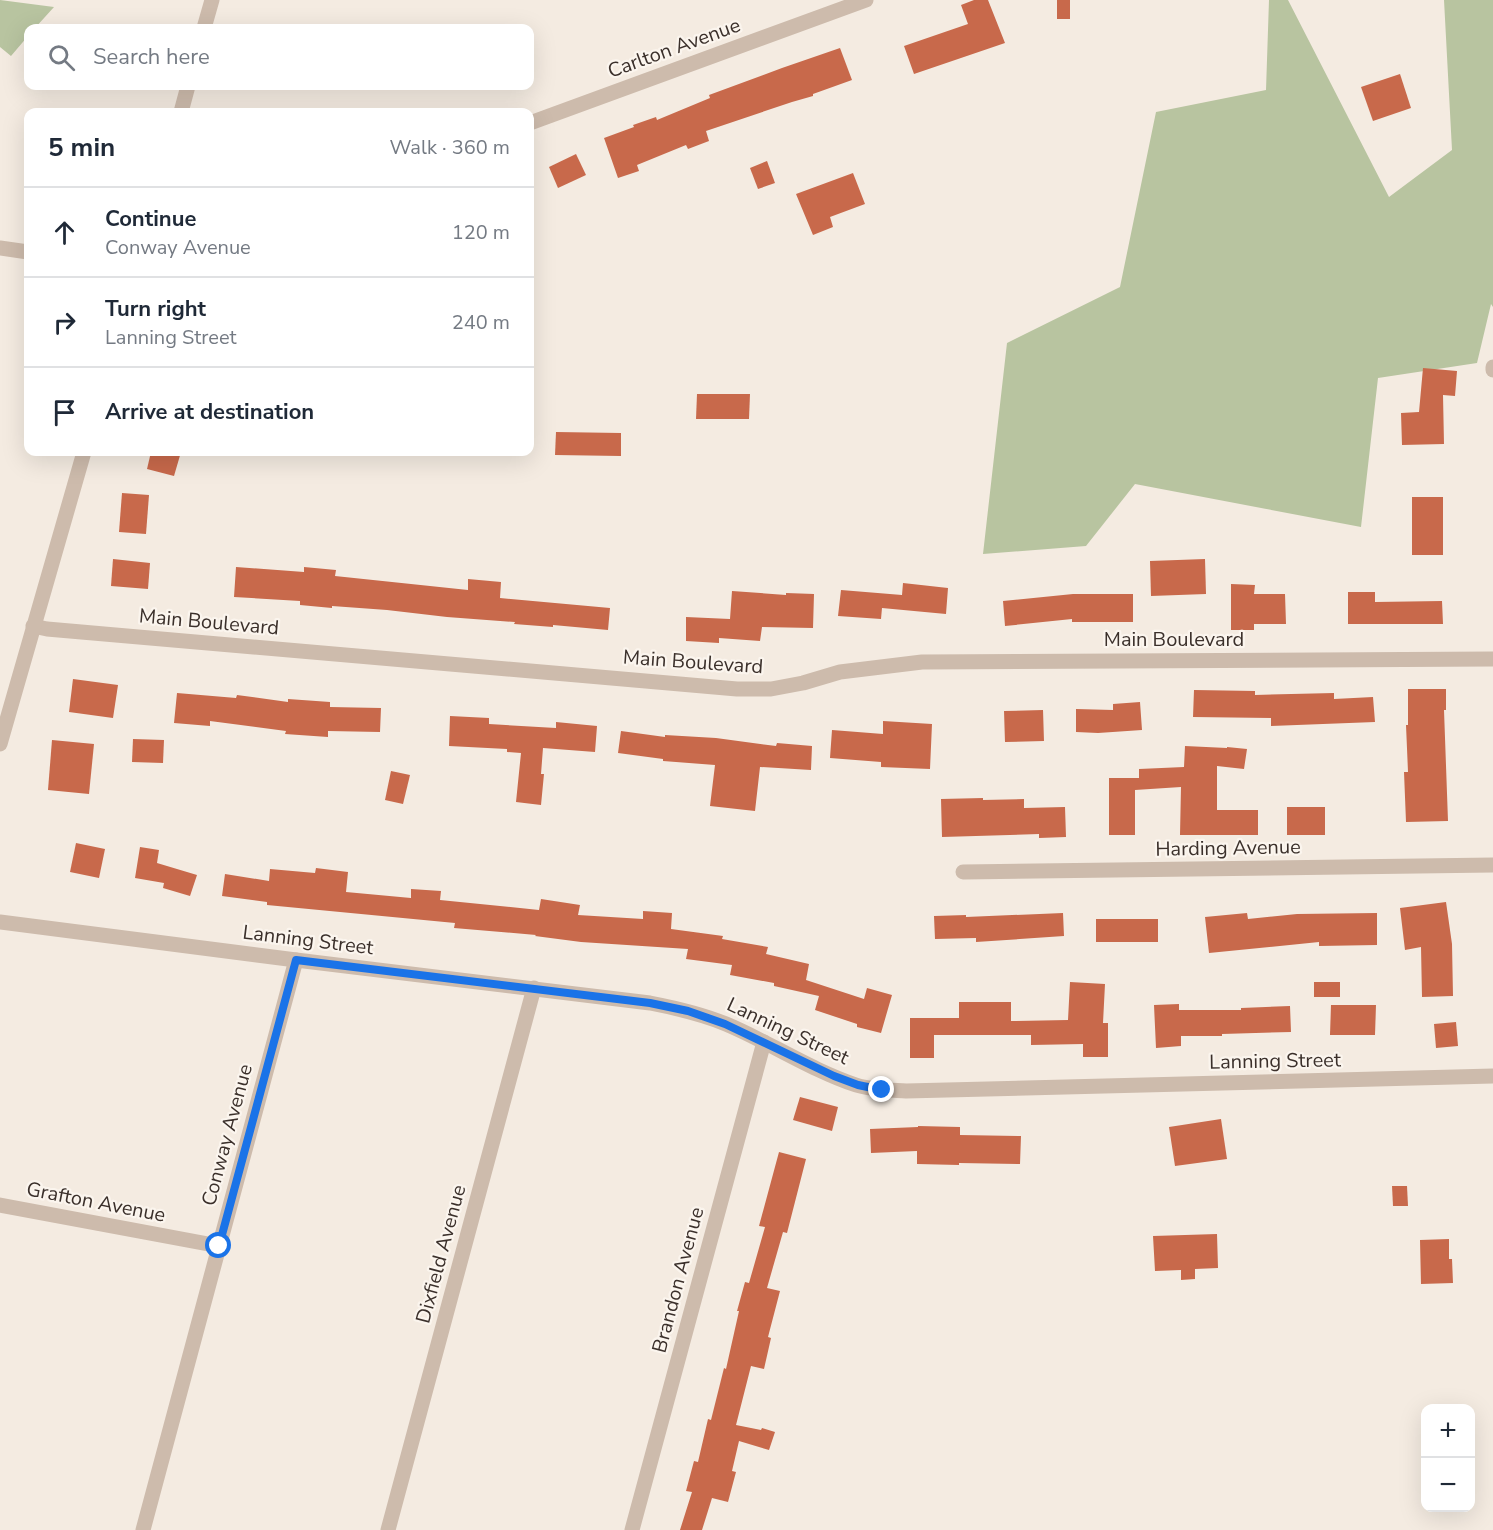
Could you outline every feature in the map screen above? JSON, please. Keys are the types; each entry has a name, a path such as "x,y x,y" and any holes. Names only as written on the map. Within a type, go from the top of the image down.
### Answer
{"street":[{"path":"205,24 212,0"},
{"name":"Carlton Avenue","path":"534,122 866,0"},
{"path":"182,108 188,90"},
{"path":"0,248 24,251"},
{"path":"0,744 83,456"},
{"name":"Main Boulevard","path":"33,626 737,689 771,689 803,683 840,672 922,662 1493,659"},
{"name":"Harding Avenue","path":"963,872 1493,866"},
{"name":"Lanning Street","path":"0,922 650,1003 688,1011 725,1024 834,1076 858,1085 890,1090 1493,1076"},
{"name":"Conway Avenue","path":"143,1530 296,960"},
{"name":"Dixfield Avenue","path":"388,1530 534,988"},
{"name":"Brandon Avenue","path":"632,1530 764,1042"},
{"name":"Grafton Avenue","path":"0,1205 219,1246"}],"green space":[{"path":"0,0 54,7 39,24 24,24 24,41 11,56 0,47"},
{"path":"1269,0 1288,0 1389,197 1452,150 1444,0 1493,0 1493,307 1491,304 1477,363 1378,378 1361,527 1135,484 1086,546 983,554 1007,343 1120,287 1156,112 1266,90"}],"building":[{"path":"974,0 988,0 1005,43 914,74 904,46 968,24 961,5"},
{"path":"1057,0 1070,0 1070,19 1057,19"},
{"path":"840,48 852,80 813,94 813,96 706,131 709,141 688,149 686,145 637,165 639,171 618,178 604,138 656,117 657,120 710,98 709,95"},
{"path":"1400,74 1411,108 1373,121 1361,87"},
{"path":"576,154 586,175 558,188 549,167"},
{"path":"767,161 775,183 758,189 750,168"},
{"path":"853,173 865,204 830,217 833,227 813,235 796,194"},
{"path":"1423,368 1457,371 1455,396 1443,395 1444,444 1402,445 1401,413 1419,412"},
{"path":"697,394 750,394 749,419 696,419"},
{"path":"556,432 621,433 621,456 555,455"},
{"path":"150,456 180,456 174,476 147,469"},
{"path":"122,493 149,495 146,534 119,532"},
{"path":"1412,497 1443,497 1443,555 1412,555"},
{"path":"113,559 150,563 148,589 111,586"},
{"path":"1205,559 1206,594 1151,596 1150,561"},
{"path":"236,567 304,572 304,567 336,570 335,576 468,590 468,579 501,582 500,598 610,608 608,630 514,624 515,622 387,610 332,606 332,608 300,605 300,601 234,597"},
{"path":"903,583 948,588 946,614 882,608 881,619 838,616 841,590 902,595"},
{"path":"1231,584 1255,585 1254,594 1285,594 1286,624 1254,624 1254,630 1231,630"},
{"path":"732,591 786,595 786,593 814,594 813,628 762,627 760,641 719,638 719,643 686,641 686,617 730,619"},
{"path":"1348,592 1375,592 1375,602 1442,601 1443,624 1348,624"},
{"path":"1073,594 1133,594 1133,622 1072,622 1072,619 1005,626 1003,601"},
{"path":"73,679 118,685 113,718 69,712"},
{"path":"1408,689 1446,689 1446,710 1444,710 1448,821 1406,822 1404,772 1408,772 1406,725 1408,725"},
{"path":"1194,690 1255,691 1255,695 1334,693 1334,699 1373,697 1375,722 1271,726 1271,718 1193,717"},
{"path":"177,693 236,698 237,695 288,702 288,699 330,702 330,707 381,708 380,732 328,731 328,737 285,734 286,731 210,721 210,726 174,723"},
{"path":"1140,702 1142,730 1076,732 1076,709 1113,710 1113,704"},
{"path":"1043,710 1044,741 1005,742 1004,711"},
{"path":"450,716 489,718 489,724 556,728 556,722 597,726 595,752 543,748 541,774 544,774 541,805 516,802 521,753 507,752 507,749 449,746"},
{"path":"883,721 932,724 930,769 881,767 881,762 830,758 832,730 883,734"},
{"path":"621,731 665,737 665,735 716,738 776,746 777,743 812,746 811,770 760,767 755,811 710,806 715,765 663,761 663,759 618,753"},
{"path":"133,739 164,740 163,763 132,762"},
{"path":"52,740 94,744 89,794 48,790"},
{"path":"1185,746 1247,749 1244,769 1217,766 1217,810 1258,810 1258,835 1180,835 1181,787 1135,790 1135,835 1109,835 1109,778 1139,778 1139,769 1184,767"},
{"path":"391,771 410,775 403,804 385,800"},
{"path":"983,798 983,800 1024,799 1024,808 1065,807 1066,837 1039,838 1039,834 942,837 941,799"},
{"path":"1287,807 1325,807 1325,835 1287,835"},
{"path":"76,843 105,849 99,878 70,872"},
{"path":"140,847 159,850 157,863 197,875 190,896 163,888 164,883 135,878"},
{"path":"316,868 348,872 346,892 411,898 411,889 441,891 440,900 539,910 541,899 580,905 578,915 643,919 643,911 672,913 671,929 723,936 722,939 768,947 766,954 809,964 806,980 864,999 867,988 892,995 881,1033 857,1027 857,1024 815,1010 819,996 774,986 774,983 730,975 732,965 686,959 688,949 581,942 536,935 454,928 455,923 267,905 267,902 222,896 225,874 269,881 270,869 315,873"},
{"path":"1446,902 1452,944 1453,996 1422,997 1421,947 1405,950 1400,908"},
{"path":"1063,913 1064,936 976,942 976,938 935,939 934,916"},
{"path":"1247,913 1248,919 1297,914 1377,913 1377,945 1319,946 1319,942 1209,953 1205,917"},
{"path":"1096,919 1158,919 1158,942 1096,942"},
{"path":"1070,982 1105,984 1103,1023 1108,1023 1108,1057 1083,1057 1083,1044 1031,1045 1031,1035 934,1035 934,1058 910,1058 910,1018 959,1018 959,1002 1011,1002 1011,1021 1068,1020"},
{"path":"1314,982 1340,982 1340,997 1314,997"},
{"path":"1179,1004 1179,1010 1241,1010 1241,1008 1290,1006 1291,1032 1181,1036 1181,1046 1156,1048 1154,1005"},
{"path":"1331,1005 1376,1005 1375,1035 1330,1035"},
{"path":"1456,1022 1458,1046 1436,1048 1434,1024"},
{"path":"800,1097 838,1107 832,1131 793,1120"},
{"path":"1221,1119 1227,1159 1175,1166 1169,1127"},
{"path":"918,1126 960,1127 960,1135 1021,1136 1020,1164 917,1164 917,1151 871,1153 870,1129"},
{"path":"779,1152 806,1159 787,1233 783,1232 767,1288 780,1291 768,1337 771,1338 764,1369 751,1366 736,1425 775,1432 769,1450 739,1441 732,1471 736,1472 728,1502 712,1498 702,1530 680,1530 692,1492 686,1491 694,1461 698,1462 708,1419 711,1420 724,1368 726,1369 745,1282 749,1283 765,1227 759,1226"},
{"path":"1392,1186 1407,1186 1408,1206 1393,1206"},
{"path":"1217,1234 1218,1268 1195,1269 1195,1279 1181,1280 1181,1270 1155,1271 1153,1236"},
{"path":"1449,1239 1449,1259 1452,1259 1453,1283 1421,1284 1420,1240"}],"route":[{"path":"219,1246 296,960 650,1003 688,1011 725,1024 834,1076 858,1085 882,1090"}]}
